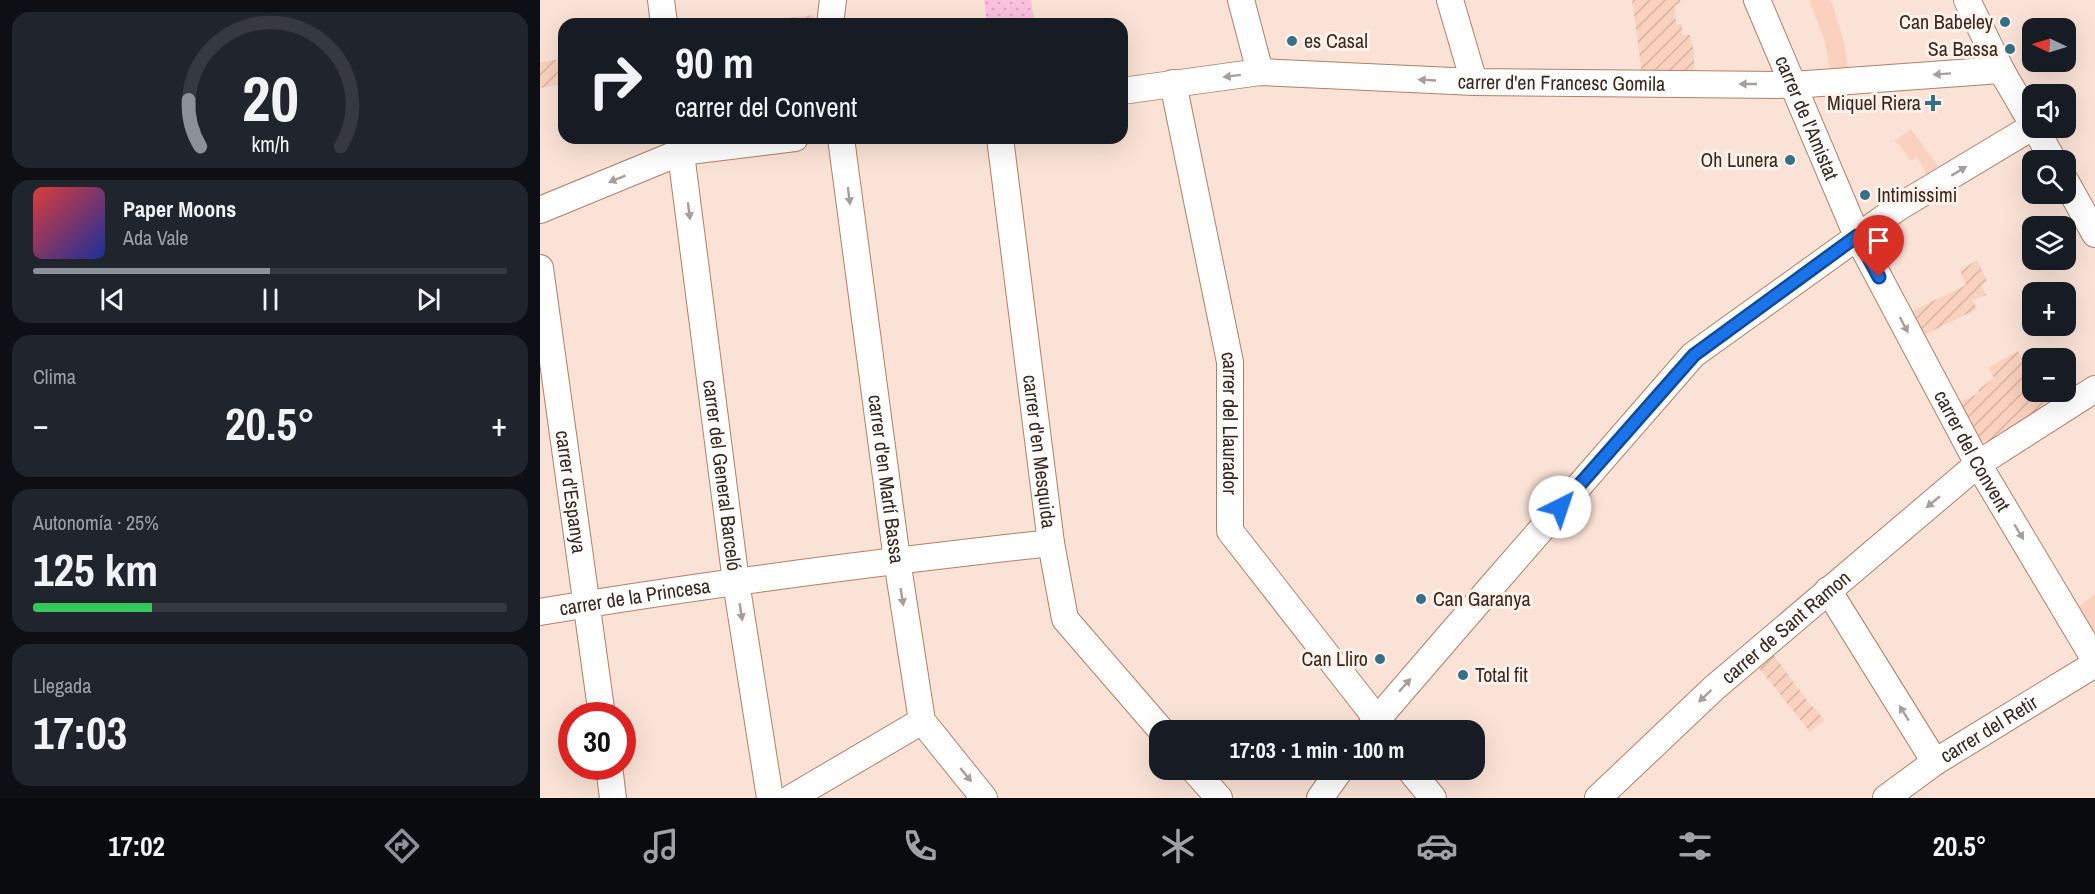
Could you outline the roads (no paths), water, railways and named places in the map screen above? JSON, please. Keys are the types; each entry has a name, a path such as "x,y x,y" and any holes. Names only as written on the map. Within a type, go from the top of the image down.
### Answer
{"street":[{"path":"661,0 663,18"},
{"path":"831,18 833,0"},
{"path":"1241,0 1260,72"},
{"path":"1450,0 1474,82"},
{"name":"carrer de l'Amistat","path":"1757,0 1857,236"},
{"path":"1967,0 2001,70 2022,107"},
{"name":"carrer d'en Francesc Gomila","path":"1128,90 1260,72 1474,82 1792,85 2001,70"},
{"name":"carrer del Llaurador","path":"1173,83 1230,362 1230,531 1370,720"},
{"path":"1379,720 1694,355 1899,207 2022,133"},
{"path":"540,210 680,145 696,144"},
{"name":"carrer d'en Martí Bassa","path":"842,144 897,560 922,721"},
{"name":"carrer d'en Mesquida","path":"1001,144 1052,543 1065,619 1152,720"},
{"name":"carrer del General Barceló","path":"680,145 736,582 770,798"},
{"path":"2076,200 2095,234"},
{"name":"carrer del Convent","path":"1857,236 1978,464 2095,662"},
{"name":"carrer d'Espanya","path":"540,268 600,702"},
{"name":"carrer de Sant Ramon","path":"1598,798 1714,688 1978,464 2095,389"},
{"name":"carrer de la Princesa","path":"540,612 897,560 1052,543"},
{"path":"1828,590 1935,762"},
{"name":"carrer del Retir","path":"1886,798 1935,762 2095,662"},
{"path":"791,798 922,721 984,798"},
{"path":"611,780 614,798"},
{"path":"1203,780 1219,798"},
{"path":"1320,798 1333,780"},
{"path":"1418,780 1433,798"}],"place":[{"name":"Can Babeley","path":"2005,22"},
{"name":"es Casal","path":"1292,41"},
{"name":"Sa Bassa","path":"2010,49"},
{"name":"Miquel Riera","path":"1933,103"},
{"name":"Oh Lunera","path":"1790,160"},
{"name":"Intimissimi","path":"1865,195"},
{"name":"Can Garanya","path":"1421,599"},
{"name":"Can Lliro","path":"1380,659"},
{"name":"Total fit","path":"1463,675"}]}
